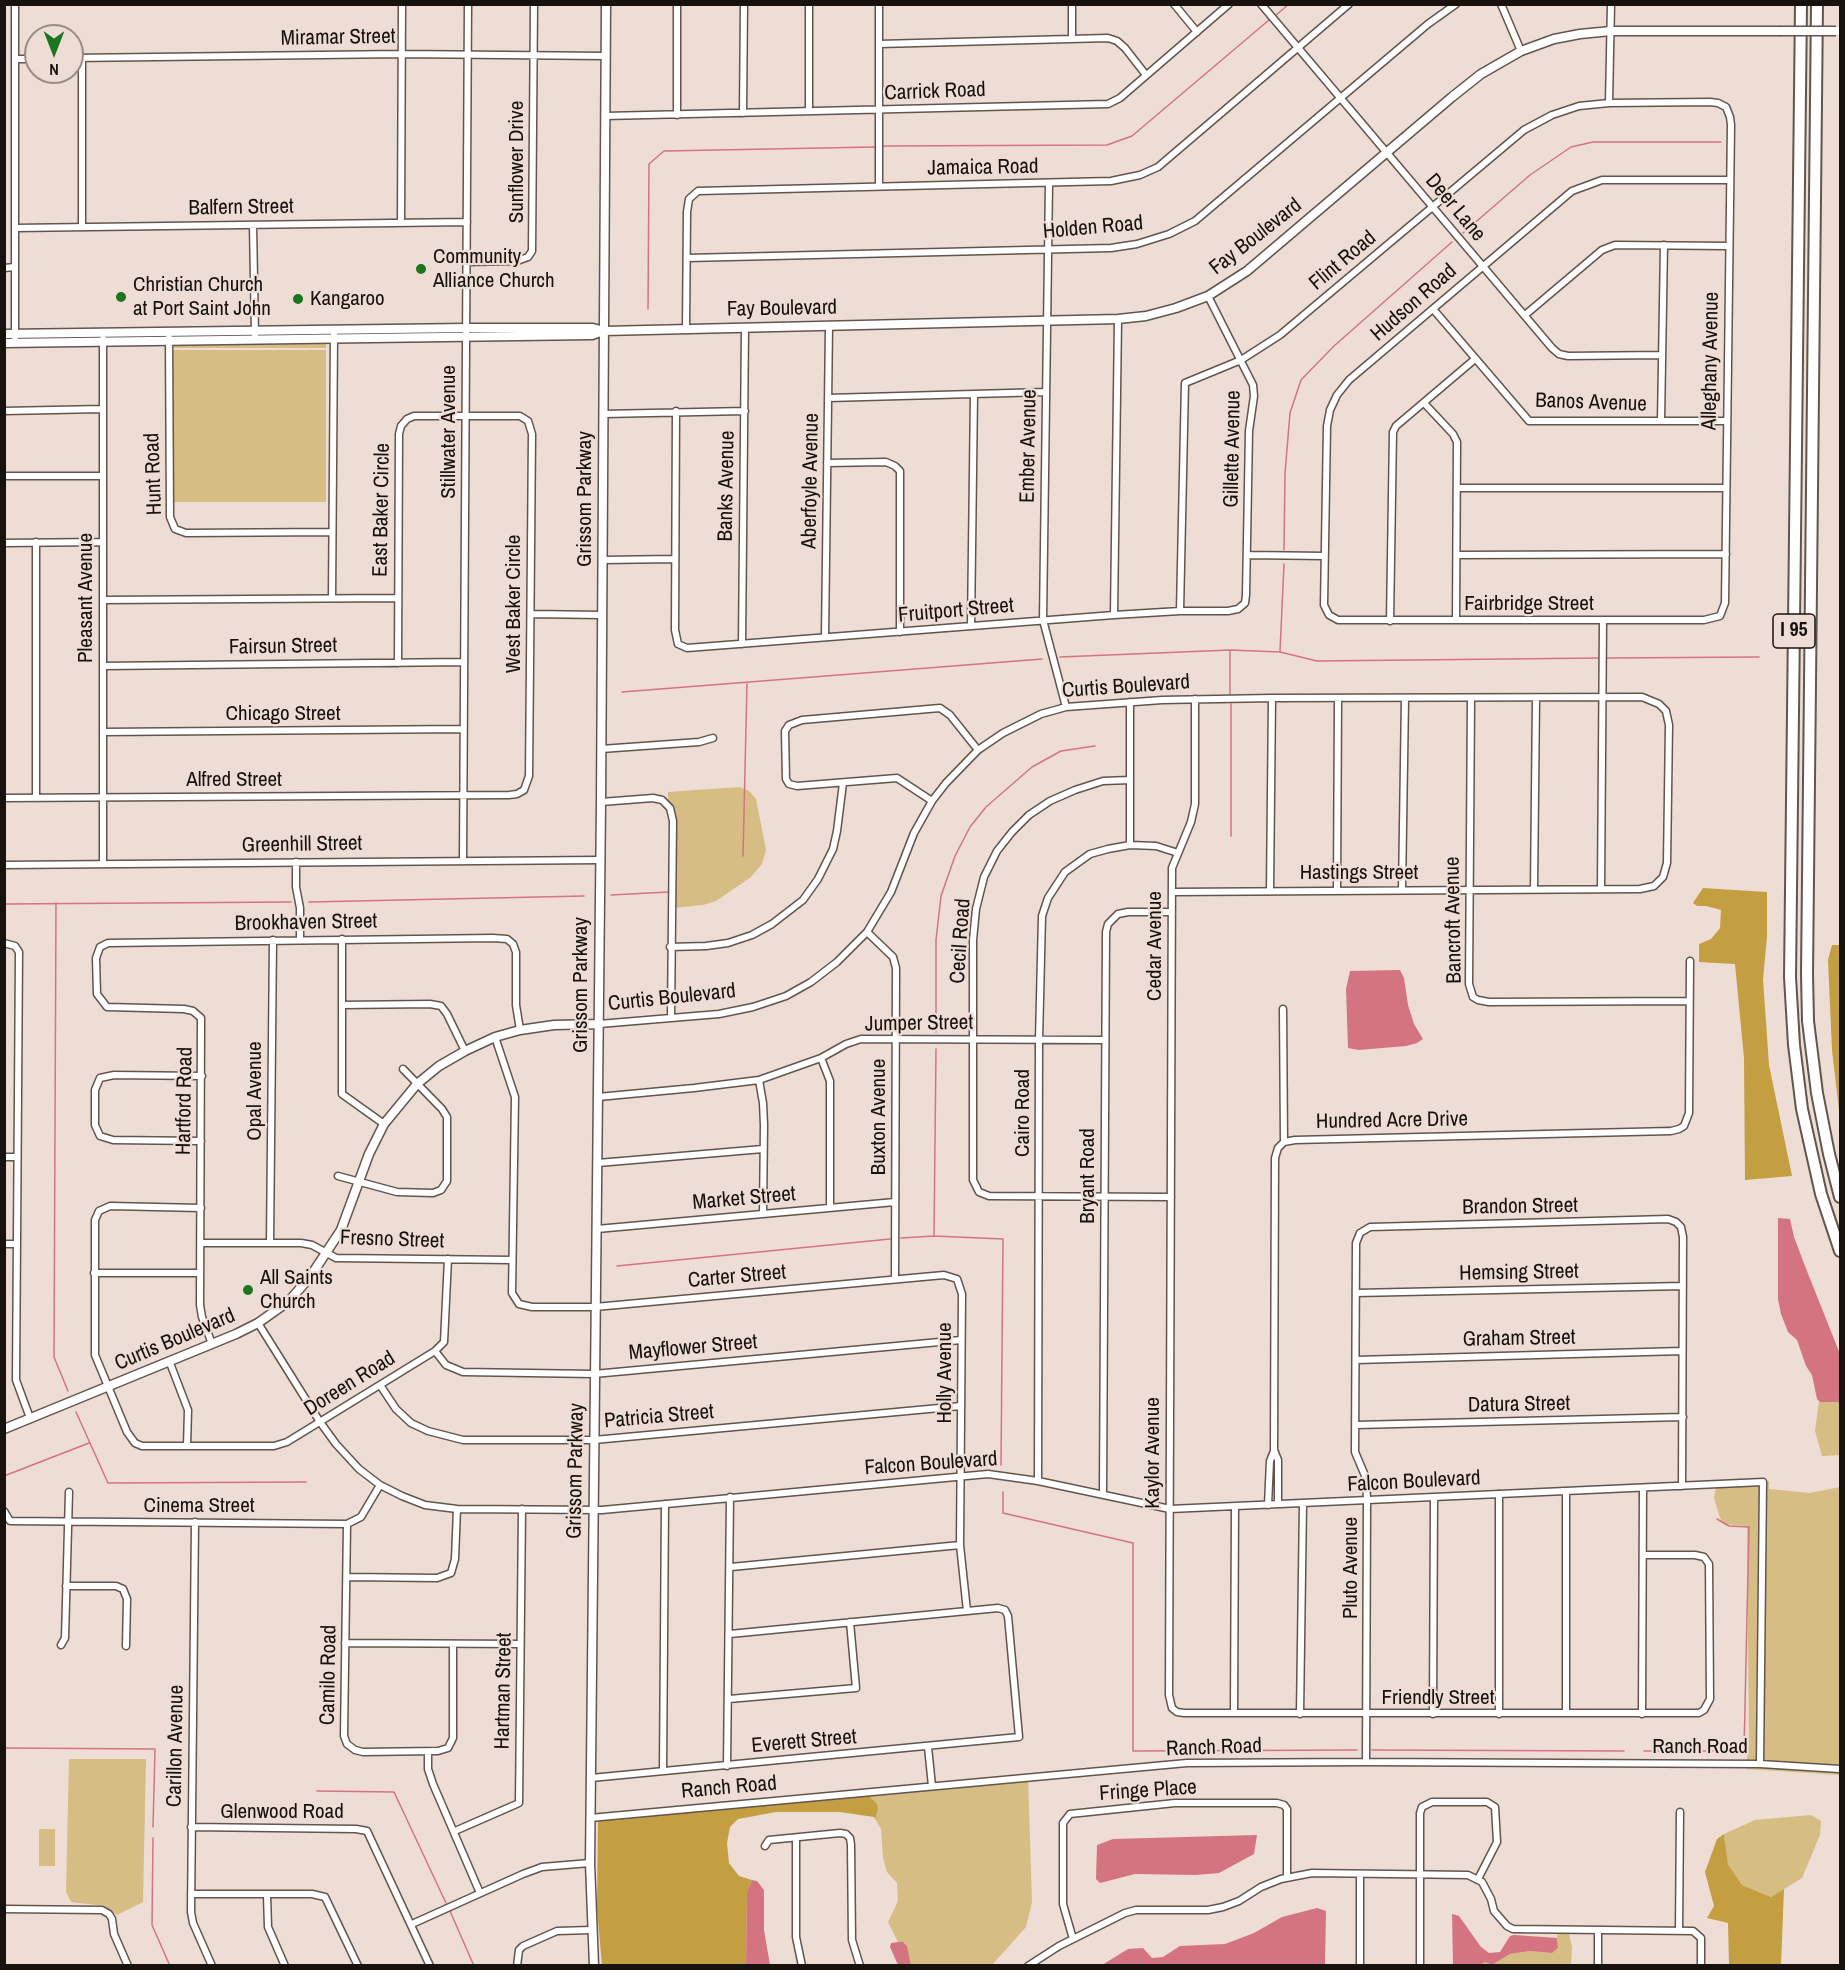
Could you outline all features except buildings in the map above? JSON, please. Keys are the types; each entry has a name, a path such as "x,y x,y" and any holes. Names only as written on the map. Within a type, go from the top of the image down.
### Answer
{"highway":[{"name":"I 95","path":"1801,4 1790,977 1794,1045 1802,1109 1821,1194 1840,1251"},
{"name":"I 95","path":"1817,4 1807,974 1808,1021 1817,1093 1840,1197"}],"main road":[{"name":"Grissom Parkway","path":"594,1965 591,1930 590,1818 598,1163 606,4"},
{"name":"Fay Boulevard","path":"4,344 169,342 255,336 466,333 593,328 604,331 1118,319 1146,316 1208,296 1247,271 1481,74 1521,51 1554,39 1611,31 1838,31"},
{"name":"Fay Boulevard","path":"4,334 169,332 255,336"},
{"name":"Curtis Boulevard","path":"4,1429 212,1344 258,1323 289,1300 310,1277 341,1230 358,1182 384,1124 417,1084 439,1066 465,1050 495,1037 520,1030 554,1025 599,1024"}],"street":[{"path":"15,4 15,343"},
{"path":"401,223 402,4"},
{"name":"Stillwater Avenue","path":"463,861 468,4"},
{"name":"Sunflower Drive","path":"467,262 517,261 528,257 532,251 534,4"},
{"path":"676,115 678,4"},
{"path":"743,113 744,4"},
{"path":"809,4 809,111"},
{"path":"879,4 879,186"},
{"path":"1072,4 1072,39"},
{"path":"1174,4 1197,32"},
{"name":"Carrick Road","path":"605,116 1108,104 1120,98 1230,4"},
{"name":"Deer Lane","path":"1261,4 1559,354 1568,356 1661,355"},
{"name":"Jamaica Road","path":"686,329 687,212 689,199 698,191 1111,181 1140,175 1158,167 1349,4"},
{"name":"Holden Road","path":"687,258 1111,248 1137,244 1169,234 1195,221 1428,24 1456,4"},
{"path":"1501,4 1521,51"},
{"path":"1609,103 1611,4"},
{"path":"879,44 1108,38 1117,40 1146,75"},
{"name":"Miramar Street","path":"84,58 402,54 605,56"},
{"path":"16,59 24,59"},
{"path":"82,84 82,227"},
{"name":"Flint Road","path":"1180,611 1185,383 1241,360 1280,335 1524,130 1552,115 1579,106 1609,103 1710,102 1726,107"},
{"name":"Alleghany Avenue","path":"1720,616 1725,603 1726,554 1731,125 1726,107"},
{"name":"Hudson Road","path":"1338,620 1329,615 1324,605 1326,426 1337,395 1349,380 1572,191 1602,180 1729,180"},
{"name":"Ember Avenue","path":"1048,183 1043,620 1066,707"},
{"name":"Balfern Street","path":"15,228 467,222"},
{"path":"254,225 255,336"},
{"path":"1525,315 1602,250 1615,245 1729,246"},
{"path":"1661,422 1664,245"},
{"path":"4,268 15,267"},
{"name":"Gillette Avenue","path":"1208,296 1253,386 1254,396 1249,430 1246,596 1245,603 1238,609"},
{"name":"Banos Avenue","path":"1433,309 1529,421 1727,421"},
{"path":"1114,615 1118,319"},
{"name":"Aberfoyle Avenue","path":"825,638 829,326"},
{"name":"Banks Avenue","path":"742,644 744,328"},
{"name":"Pleasant Avenue","path":"103,332 103,864"},
{"name":"Hunt Road","path":"169,332 170,517 174,529 186,533 332,532"},
{"path":"332,598 334,335"},
{"path":"1390,621 1392,439 1395,426 1475,360"},
{"path":"828,398 1046,392"},
{"path":"971,626 974,394"},
{"path":"1424,403 1457,442 1456,620"},
{"path":"4,411 102,409"},
{"path":"603,560 675,559 676,411"},
{"path":"603,414 745,411"},
{"name":"East Baker Circle","path":"398,663 399,434 401,426 407,419 414,417 465,416"},
{"name":"West Baker Circle","path":"463,795 517,794 524,790 528,783 531,614 531,426 520,416 465,416"},
{"path":"827,463 886,462 900,471 900,632"},
{"path":"4,476 103,476"},
{"path":"1457,488 1726,488"},
{"path":"36,542 36,798"},
{"path":"4,543 103,542"},
{"path":"1456,555 1726,554"},
{"path":"1248,555 1324,556"},
{"name":"Fruitport Street","path":"675,559 675,630 678,644 687,648 1043,620 1238,609"},
{"path":"103,600 398,598"},
{"path":"531,614 602,615"},
{"name":"Fairbridge Street","path":"1338,620 1704,620 1720,616"},
{"path":"1601,889 1603,620"},
{"name":"Fairsun Street","path":"103,666 464,662"},
{"name":"Curtis Boulevard","path":"599,1024 719,1014 753,1007 786,996 811,982 837,962 867,932 891,892 914,833 932,801 959,768 978,750 1021,723 1066,707 1195,699 1642,697 1659,704 1666,711 1669,725 1667,863 1663,877 1654,886"},
{"path":"1270,890 1272,698"},
{"path":"1402,890 1404,698"},
{"name":"Bancroft Avenue","path":"1471,698 1468,889 1470,991 1478,1000 1488,1002 1689,1001"},
{"path":"1534,889 1536,698"},
{"name":"Cedar Avenue","path":"1171,1197 1172,868 1191,822 1195,804 1195,699"},
{"path":"1337,890 1338,699"},
{"path":"1130,702 1130,845"},
{"path":"932,801 908,783 897,778 797,786 789,784 786,779 785,731 789,725 802,720 940,708 950,716 978,750"},
{"name":"Chicago Street","path":"103,732 463,729"},
{"path":"601,749 699,742 713,738"},
{"name":"Cecil Road","path":"1039,1195 989,1196 979,1192 973,1180 976,909 984,877 997,852 1029,815 1050,801 1075,790 1103,782 1130,780"},
{"path":"670,947 706,946 752,935 772,924 803,900 818,879 833,849 843,783"},
{"name":"Alfred Street","path":"4,798 463,795"},
{"path":"601,802 653,798 662,800 670,808 673,821 671,1018"},
{"name":"Cairo Road","path":"1038,1481 1039,1040 1042,916 1048,898 1065,872 1090,854 1130,845 1156,846 1178,853"},
{"name":"Greenhill Street","path":"4,865 600,860"},
{"path":"296,862 300,940"},
{"name":"Hastings Street","path":"1172,892 1640,889 1654,886"},
{"name":"Bryant Road","path":"1103,1495 1104,1040 1108,924 1118,914 1128,912 1172,912"},
{"name":"Buxton Avenue","path":"867,932 894,957 896,968 895,1279"},
{"path":"342,939 342,1094 384,1124"},
{"name":"Brookhaven Street","path":"100,947 108,943 507,939 513,944 516,952 516,1005 520,1030"},
{"name":"Opal Avenue","path":"270,1243 273,940"},
{"path":"4,943 15,946 19,958 16,1380 30,1418"},
{"name":"Hartford Road","path":"100,947 96,958 96,994 107,1007 184,1008 193,1011 201,1018 201,1317 212,1344"},
{"path":"1689,1001 1690,961"},
{"name":"Hundred Acre Drive","path":"1284,1142 1679,1129 1684,1126 1689,1113 1689,1001"},
{"path":"342,1005 430,1004 441,1006 465,1050"},
{"path":"1268,1505 1270,1461 1274,1450 1275,1158 1278,1148 1284,1142 1283,1009"},
{"path":"495,1037 515,1097 512,1260"},
{"name":"Jumper Street","path":"598,1097 759,1080 820,1058 861,1039 1104,1040"},
{"path":"820,1058 830,1081 830,1208"},
{"path":"338,1176 397,1192 433,1193 441,1190 447,1181 447,1117 403,1069"},
{"path":"201,1141 113,1140 100,1136 95,1125 95,1090 100,1078 114,1075 202,1076"},
{"path":"759,1080 763,1103 763,1214"},
{"path":"598,1163 763,1149"},
{"path":"4,1157 17,1157"},
{"path":"1039,1195 1171,1197"},
{"name":"Kaylor Avenue","path":"1171,1197 1168,1695 1172,1708"},
{"name":"Market Street","path":"597,1229 895,1202"},
{"path":"109,1388 95,1355 95,1220 99,1211 110,1206 201,1208"},
{"name":"Brandon Street","path":"1360,1233 1370,1227 1668,1220 1676,1222 1681,1227 1683,1286"},
{"name":"Pluto Avenue","path":"1360,1233 1356,1243 1355,1452 1366,1478 1367,1500 1366,1762"},
{"name":"Fresno Street","path":"201,1243 301,1243 312,1245 336,1258 512,1260"},
{"path":"4,1244 17,1244"},
{"path":"435,1351 444,1342 446,1332 448,1259"},
{"name":"Carter Street","path":"512,1260 512,1293 519,1304 532,1307 595,1307 944,1275 957,1280"},
{"path":"94,1273 200,1274"},
{"name":"Holly Avenue","path":"957,1280 962,1294 960,1545 967,1611"},
{"path":"1682,1486 1683,1286"},
{"name":"Hemsing Street","path":"1356,1293 1683,1286"},
{"name":"Falcon Boulevard","path":"258,1323 320,1422 336,1444 359,1468 380,1485 402,1496 425,1505 457,1509 593,1510 988,1474 1038,1481 1170,1509 1763,1482 1760,1764"},
{"name":"Mayflower Street","path":"435,1351 446,1365 463,1372 594,1374 961,1340"},
{"name":"Doreen Road","path":"109,1388 127,1432 135,1443 142,1446 274,1446 287,1443 435,1351"},
{"name":"Graham Street","path":"1356,1360 1682,1352"},
{"path":"170,1363 188,1410 187,1446"},
{"name":"Patricia Street","path":"380,1384 396,1409 411,1423 446,1437 463,1440 594,1440 961,1406"},
{"name":"Datura Street","path":"1356,1425 1683,1417"},
{"path":"1274,1450 1278,1461 1278,1504"},
{"path":"347,1524 361,1517 380,1485"},
{"path":"1642,1714 1643,1488"},
{"path":"1566,1491 1566,1713"},
{"path":"61,1645 65,1638 69,1492"},
{"path":"1499,1494 1499,1714"},
{"path":"727,1766 730,1497"},
{"path":"1433,1714 1434,1498"},
{"path":"1300,1714 1303,1503"},
{"path":"663,1771 665,1504"},
{"path":"1234,1713 1235,1506"},
{"path":"346,1577 437,1578 451,1574 455,1559 457,1509"},
{"name":"Hartman Street","path":"454,1831 519,1803 522,1509"},
{"name":"Cinema Street","path":"4,1511 10,1521 347,1524"},
{"name":"Carillon Avenue","path":"195,1522 191,1893 193,1923 212,1965"},
{"name":"Camilo Road","path":"347,1524 344,1736 347,1744 363,1752 428,1752"},
{"path":"731,1566 960,1545"},
{"name":"Friendly Street","path":"1172,1708 1184,1713 1300,1714 1692,1714 1704,1710 1710,1699 1709,1564 1704,1557 1695,1555 1643,1555"},
{"path":"66,1586 116,1586 123,1589 127,1599 126,1646"},
{"name":"Everett Street","path":"591,1778 928,1748 1019,1737 1008,1616 1005,1610 998,1608 967,1611"},
{"path":"730,1634 967,1611"},
{"path":"729,1699 856,1688 850,1622"},
{"path":"345,1642 520,1644"},
{"path":"453,1644 453,1738 448,1748 428,1752 428,1769 480,1893"},
{"path":"928,1748 932,1786"},
{"name":"Ranch Road","path":"590,1818 1187,1763 1760,1764 1840,1769"},
{"path":"1420,1965 1420,1813 1422,1807 1432,1802 1487,1802 1495,1807 1497,1842 1478,1879"},
{"name":"Fringe Place","path":"1073,1939 1063,1904 1064,1823 1070,1814 1175,1803 1277,1803 1284,1805 1287,1809 1287,1877"},
{"path":"1679,1931 1680,1812"},
{"name":"Glenwood Road","path":"191,1827 367,1831 430,1965"},
{"path":"765,1846 770,1840 840,1833 850,1838 852,1940 860,1965"},
{"path":"796,1838 796,1937 802,1965"},
{"path":"412,1923 542,1867 590,1863"},
{"path":"1028,1965 1059,1946 1125,1913 1136,1910 1208,1910 1239,1901 1261,1887 1287,1877 1311,1873 1468,1875 1478,1879 1488,1891 1494,1911 1513,1929 1693,1931 1699,1936 1701,1965"},
{"path":"1360,1874 1360,1965"},
{"path":"191,1893 312,1894 325,1897 357,1965"},
{"path":"267,1895 268,1927 285,1965"},
{"path":"4,1910 102,1910 109,1914 125,1965"},
{"path":"517,1965 519,1950 523,1946 557,1931 591,1930"},
{"path":"1598,1931 1598,1965"}],"shaded area":[{"path":"326,343 326,348 174,348 174,344"},
{"path":"173,350 326,350 326,502 173,502"},
{"path":"740,787 749,791 756,799 766,850 762,864 751,877 716,901 703,905 674,908 675,821 668,802 668,792"},
{"path":"1703,888 1767,892 1767,937 1763,979 1769,1065 1792,1176 1745,1180 1744,1058 1735,964 1699,962 1699,944 1711,939 1720,928 1721,910 1697,906 1693,903"},
{"path":"1832,945 1840,945 1840,1119 1832,1050 1828,960"},
{"path":"1400,970 1404,978 1408,1005 1414,1024 1423,1039 1406,1046 1359,1050 1348,1048 1346,989 1350,971"},
{"path":"1778,1218 1790,1219 1794,1237 1840,1354 1840,1402 1820,1402 1817,1399 1812,1375 1806,1366 1797,1340 1788,1332 1781,1314 1778,1299"},
{"path":"1819,1402 1840,1402 1840,1455 1822,1456 1815,1431"},
{"path":"1769,1481 1769,1489 1810,1493 1840,1487 1840,1775 1746,1769 1749,1739 1747,1526 1724,1524 1714,1498 1716,1487 1761,1485"},
{"path":"69,1759 146,1759 143,1902 117,1915 105,1906 71,1902 66,1892"},
{"path":"1028,1775 1032,1902 1026,1927 992,1965 911,1965 907,1946 903,1942 898,1942 888,1922 898,1901 897,1883 887,1872 883,1858 881,1829 875,1819 878,1810 868,1795"},
{"path":"868,1795 877,1804 875,1819 840,1812 776,1812 738,1819 730,1827 727,1843 729,1863 739,1876 752,1880 747,1891 746,1966 602,1965 597,1909 598,1817"},
{"path":"1811,1815 1821,1821 1820,1835 1802,1878 1771,1897 1742,1885 1728,1864 1724,1834 1755,1820"},
{"path":"39,1829 55,1829 55,1866 39,1866"},
{"path":"1724,1834 1728,1864 1742,1885 1771,1897 1784,1889 1781,1965 1729,1965 1728,1923 1707,1918 1714,1906 1705,1872 1717,1839"},
{"path":"1257,1835 1254,1854 1219,1873 1135,1874 1100,1883 1096,1879 1097,1845 1113,1839"},
{"path":"752,1880 757,1881 764,1890 764,1930 770,1965 746,1965 747,1891"},
{"path":"1317,1908 1326,1911 1325,1965 1102,1965 1128,1949 1143,1948 1152,1958 1163,1957 1180,1946 1225,1944 1254,1933 1282,1917"},
{"path":"1452,1914 1459,1916 1481,1947 1489,1953 1500,1952 1510,1936 1514,1935 1557,1938 1558,1948 1552,1953 1530,1951 1510,1954 1492,1965 1485,1962 1480,1965 1453,1965"},
{"path":"1557,1934 1569,1934 1572,1947 1571,1965 1480,1966 1485,1961 1492,1965 1510,1954 1530,1951 1552,1953 1558,1948"},
{"path":"903,1942 907,1946 911,1965 898,1965 890,1947 891,1943"}],"waterway":[{"path":"1276,15 1289,4"},
{"path":"883,146 1107,145 1132,136 1269,20"},
{"path":"1463,233 1530,175 1571,147 1593,142 1721,142"},
{"path":"648,309 649,164 664,151 875,147"},
{"path":"1284,550 1285,473 1290,413 1301,380 1334,346 1452,242"},
{"path":"1280,651 1284,564"},
{"path":"1060,657 1230,650 1280,652 1317,661 1599,658"},
{"path":"1230,651 1230,697"},
{"path":"1607,658 1759,657"},
{"path":"622,692 1042,659"},
{"path":"743,856 747,684"},
{"path":"1231,704 1231,836"},
{"path":"936,1032 936,940 941,896 955,856 970,827 986,807 1032,767 1061,751 1095,746"},
{"path":"611,895 668,892"},
{"path":"309,902 584,896"},
{"path":"4,904 291,902"},
{"path":"56,903 54,1357 68,1391"},
{"path":"936,1049 934,1236 1003,1239 1001,1465"},
{"path":"901,1238 934,1236"},
{"path":"617,1266 890,1239"},
{"path":"76,1412 108,1483 306,1482"},
{"path":"4,1476 89,1443"},
{"path":"1003,1492 1003,1513 1133,1543 1133,1751 1357,1750"},
{"path":"1644,1751 1744,1751 1749,1527 1729,1526 1717,1519"},
{"path":"4,1748 155,1749 153,1827"},
{"path":"1372,1750 1624,1751"},
{"path":"317,1791 394,1792 446,1903"},
{"path":"153,1838 152,1925 170,1966"},
{"path":"450,1911 474,1966"}],"place":[{"name":"Community Alliance Church","path":"421,269"},
{"name":"Christian Church at Port Saint John","path":"121,297"},
{"name":"Kangaroo","path":"298,299"},
{"name":"All Saints Church","path":"248,1290"}]}
